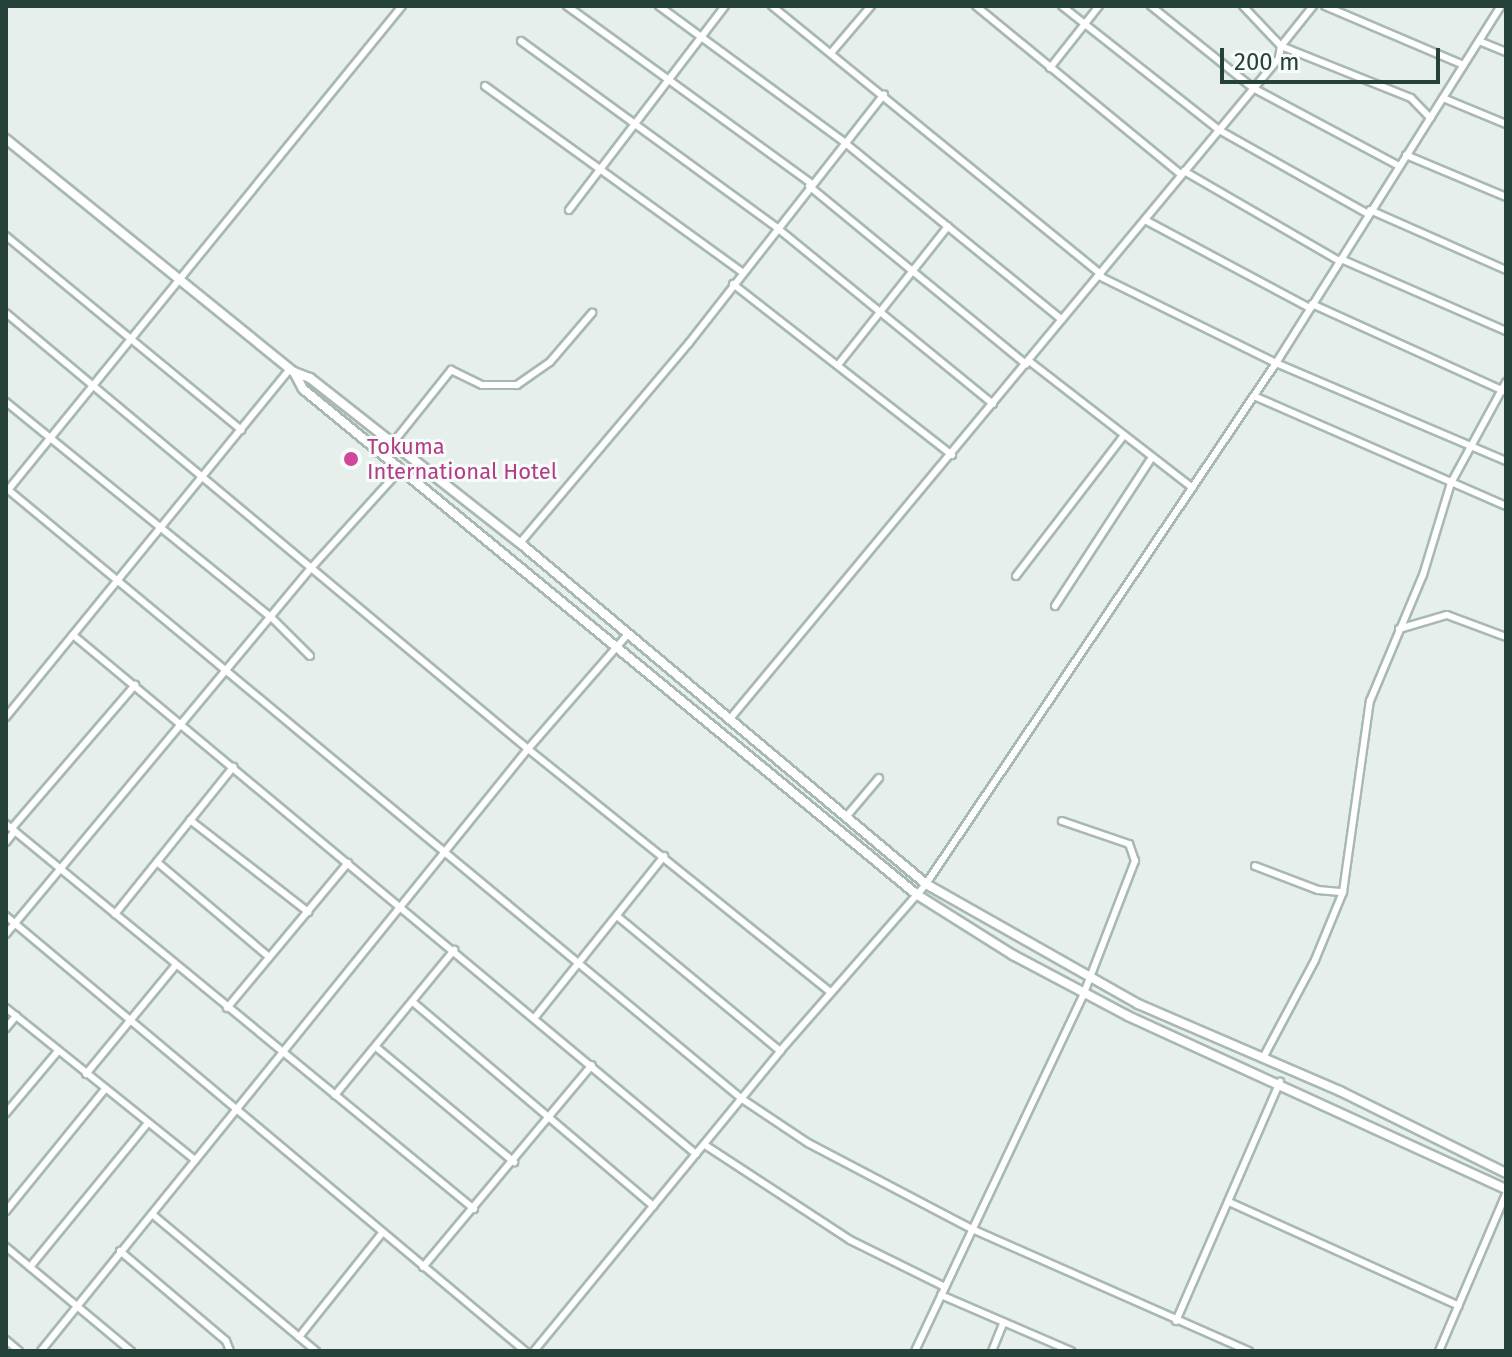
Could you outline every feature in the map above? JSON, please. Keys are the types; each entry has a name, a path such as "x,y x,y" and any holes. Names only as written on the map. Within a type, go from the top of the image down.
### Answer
{"main road":[{"path":"6,139 292,371 310,378 520,543 926,884 1090,979 1506,1173"},
{"path":"292,371 303,389 916,894 1084,993 1280,1082 1506,1192"}],"street":[{"path":"402,6 132,340 48,436 7,489 229,668 742,1099 808,1143 972,1229 1249,1351"},
{"path":"567,6 810,185 1027,363 1150,460 1193,488"},
{"path":"659,6 844,142 1062,320"},
{"path":"569,210 637,127 725,6"},
{"path":"772,6 884,94 1100,275 1276,363 1506,461"},
{"path":"976,6 1183,173 1340,260 1506,331"},
{"path":"1062,6 1219,130 1369,212 1506,270"},
{"path":"1050,68 1099,6"},
{"path":"1151,6 1253,88 1399,166"},
{"path":"1243,6 1281,46 1411,98 1430,118"},
{"path":"729,720 1279,58 1281,46 1313,6"},
{"path":"1325,6 1463,65"},
{"path":"534,1351 780,1051 926,884 1276,363 1501,6"},
{"path":"831,53 869,7"},
{"path":"521,41 776,227 882,310 993,404"},
{"path":"1479,41 1506,52"},
{"path":"485,86 742,272"},
{"path":"520,543 884,94"},
{"path":"1443,98 1506,124"},
{"path":"1406,155 1506,197"},
{"path":"1145,220 1311,306 1504,391"},
{"path":"838,365 948,226"},
{"path":"6,236 241,430"},
{"path":"733,284 952,455"},
{"path":"6,313 528,749 830,992"},
{"path":"392,444 451,370 482,385 517,385 550,362 592,313"},
{"path":"6,717 292,371"},
{"path":"1263,1058 1315,960 1343,892 1365,720 1451,483 1504,391 1506,382"},
{"path":"1254,396 1506,506"},
{"path":"6,402 271,617 310,656"},
{"path":"1016,576 1122,438"},
{"path":"1055,606 1150,460"},
{"path":"6,934 18,926 312,567 400,470"},
{"path":"1399,629 1447,615 1506,637"},
{"path":"41,1351 528,749 614,644 628,634"},
{"path":"73,635 536,1016 696,1154"},
{"path":"6,842 11,828 135,685"},
{"path":"115,914 233,767"},
{"path":"846,817 879,778"},
{"path":"190,820 308,912"},
{"path":"915,1351 1084,993 1136,854 1129,844 1062,821"},
{"path":"11,828 474,1209"},
{"path":"536,1016 664,856"},
{"path":"157,862 269,957"},
{"path":"227,1008 348,863"},
{"path":"1255,866 1318,890 1343,892"},
{"path":"6,916 525,1351"},
{"path":"617,916 780,1051"},
{"path":"335,1095 414,1003 454,950"},
{"path":"86,1074 175,966"},
{"path":"414,1003 653,1206"},
{"path":"6,1008 195,1160"},
{"path":"6,1028 16,1016"},
{"path":"376,1047 514,1162"},
{"path":"6,1113 58,1051"},
{"path":"423,1267 514,1162 592,1065"},
{"path":"1176,1321 1280,1082"},
{"path":"6,1211 105,1089"},
{"path":"30,1267 148,1123"},
{"path":"705,1145 850,1240 945,1287"},
{"path":"1439,1351 1506,1192"},
{"path":"1229,1202 1459,1306"},
{"path":"152,1214 316,1351"},
{"path":"299,1337 382,1233"},
{"path":"6,1247 131,1351"},
{"path":"120,1251 226,1341 230,1351"},
{"path":"941,1295 1071,1351"},
{"path":"992,1351 1004,1322"},
{"path":"6,1340 19,1351"}],"place":[{"name":"Tokuma International Hotel","path":"351,459"}]}
